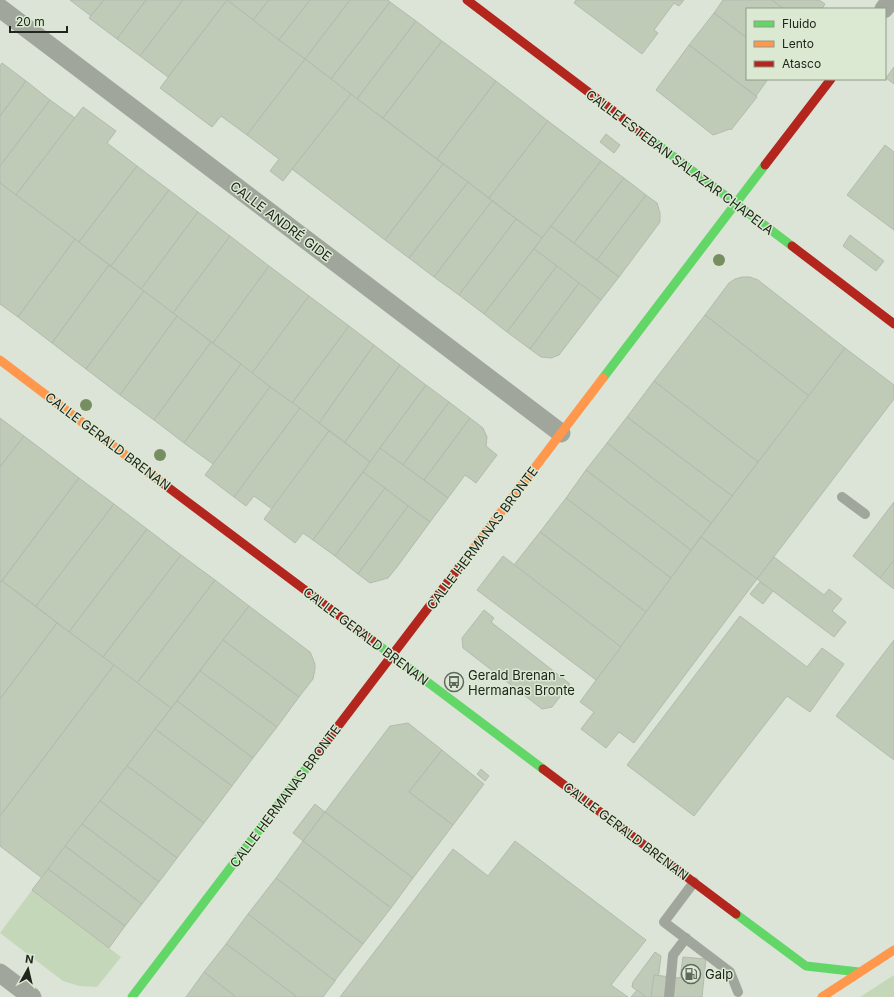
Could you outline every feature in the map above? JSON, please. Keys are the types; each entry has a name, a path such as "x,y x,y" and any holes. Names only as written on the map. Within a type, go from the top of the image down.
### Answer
{"street":[{"name":"CALLE ESTEBAN SALAZAR CHAPELA","path":"467,0 894,324"},
{"path":"885,8 891,0"},
{"name":"CALLE ANDRÉ GIDE","path":"0,8 561,433"},
{"name":"CALLE HERMANAS BRONTE","path":"132,997 830,80"},
{"name":"CALLE GERALD BRENAN","path":"0,360 806,966 859,972"},
{"path":"822,997 894,950"},
{"path":"0,973 32,997"}],"lane":[{"path":"842,498 865,514"},
{"path":"694,882 664,922 730,972 737,995"},
{"path":"669,997 673,955 686,938"}],"green space":[{"path":"32,890 121,957 97,987 79,986 63,981 0,933"},
{"path":"894,975 894,997 860,997"}],"building":[{"path":"70,0 104,0 91,16"},
{"path":"104,0 146,0 117,39 89,18"},
{"path":"146,0 183,0 140,56 117,39"},
{"path":"183,0 227,0 168,77 140,56"},
{"path":"227,0 269,0 253,20"},
{"path":"227,0 305,59 247,135 221,116 212,127 160,88"},
{"path":"269,0 310,0 279,40 253,20"},
{"path":"310,0 350,0 305,59 279,40"},
{"path":"350,0 388,0 390,2 331,79 305,59"},
{"path":"576,0 684,0 679,6 674,3 654,30 658,33 642,54 574,3"},
{"path":"723,0 772,0 783,8 746,8 746,37 714,13"},
{"path":"772,0 819,0 825,4 823,8 783,8"},
{"path":"390,2 416,21 357,99 331,79"},
{"path":"714,13 746,37 746,80 767,80 756,96 689,45"},
{"path":"416,21 442,41 383,118 357,99"},
{"path":"442,41 496,81 437,159 383,118"},
{"path":"689,45 757,97 731,130 730,129 713,135 656,90"},
{"path":"305,59 351,94 283,181 270,171 279,159 247,135"},
{"path":"2,63 26,81 0,116 0,66"},
{"path":"894,67 894,84 886,78"},
{"path":"26,81 50,100 0,166 0,116"},
{"path":"496,81 548,121 489,198 437,159"},
{"path":"351,94 443,164 385,240 292,169"},
{"path":"50,100 75,118 16,195 0,183 0,166"},
{"path":"83,107 116,131 107,143 137,166 79,242 16,195"},
{"path":"548,121 601,161 542,238 489,198"},
{"path":"606,134 620,145 614,153 600,142"},
{"path":"885,145 894,152 894,230 847,195"},
{"path":"601,161 624,178 574,243 551,226"},
{"path":"443,164 468,182 409,258 385,240"},
{"path":"137,166 169,190 111,266 79,242"},
{"path":"624,178 646,195 597,260 574,243"},
{"path":"468,182 492,201 434,277 409,258"},
{"path":"0,183 75,239 18,317 0,304"},
{"path":"169,190 198,212 141,289 111,266"},
{"path":"646,195 657,203 660,213 660,222 619,277 597,260"},
{"path":"492,201 516,219 459,295 434,277"},
{"path":"198,212 230,236 173,313 141,289"},
{"path":"516,219 542,238 484,314 459,295"},
{"path":"551,226 619,277 601,300 534,249"},
{"path":"850,235 884,261 876,271 843,246"},
{"path":"230,236 269,266 213,343 173,313"},
{"path":"75,239 109,265 52,343 18,317"},
{"path":"534,249 557,266 507,332 484,314"},
{"path":"109,265 144,291 86,369 52,343"},
{"path":"269,266 309,296 252,373 213,343"},
{"path":"557,266 579,283 530,349 507,332"},
{"path":"742,277 750,277 758,280 845,348 809,396 705,315 729,283"},
{"path":"579,283 601,300 559,355 551,358 541,357 530,349"},
{"path":"144,291 177,316 120,395 86,369"},
{"path":"309,296 349,326 292,403 252,373"},
{"path":"705,315 809,396 758,462 654,381"},
{"path":"177,316 211,342 154,420 120,395"},
{"path":"349,326 374,345 319,423 292,403"},
{"path":"211,342 241,364 184,443 154,420"},
{"path":"374,345 400,365 345,442 319,423"},
{"path":"845,348 894,385 894,399 757,579 701,537"},
{"path":"241,364 270,387 213,464 184,443"},
{"path":"400,365 426,385 370,462 345,442"},
{"path":"654,381 758,462 732,496 627,417"},
{"path":"426,385 449,402 403,465 380,448"},
{"path":"270,387 300,408 234,497 205,475"},
{"path":"449,402 470,418 424,480 403,465"},
{"path":"300,408 329,431 272,509 254,496 246,506 234,497"},
{"path":"627,417 732,496 711,523 607,443"},
{"path":"0,418 24,436 0,467"},
{"path":"470,418 483,428 487,437 486,446 497,455 476,483 465,475 448,498 424,480"},
{"path":"329,431 370,462 313,540 303,533 295,543 264,519"},
{"path":"24,436 79,478 0,583 0,467"},
{"path":"607,443 711,523 691,550 586,470"},
{"path":"380,448 448,498 430,522 363,472"},
{"path":"586,470 691,550 671,578 566,498"},
{"path":"363,472 385,488 335,556 313,540"},
{"path":"79,478 114,504 36,606 2,581"},
{"path":"385,488 408,506 358,574 335,556"},
{"path":"566,498 671,578 646,612 540,532"},
{"path":"894,502 894,560 880,578 853,556"},
{"path":"114,504 147,529 69,632 36,606"},
{"path":"408,506 430,522 388,578 370,583 358,574"},
{"path":"147,529 181,555 103,657 69,632"},
{"path":"540,532 646,612 621,647 514,565"},
{"path":"701,537 757,579 634,743 619,732 606,748 581,729 594,712 580,702"},
{"path":"181,555 215,580 137,683 103,657"},
{"path":"503,556 621,647 596,680 477,590"},
{"path":"774,557 824,595 829,589 842,599 832,611 846,622 834,637 757,579"},
{"path":"894,560 894,589 880,578"},
{"path":"215,580 249,606 171,708 137,683"},
{"path":"2,581 57,623 0,699 0,583"},
{"path":"760,582 773,591 763,604 750,594"},
{"path":"249,606 310,652 315,664 313,679 299,697 223,640"},
{"path":"484,610 494,618 491,622 570,684 552,707 542,709 463,648 462,638"},
{"path":"740,616 807,667 822,648 844,664 810,712 787,696 694,816 627,765"},
{"path":"57,623 114,665 0,816 0,699"},
{"path":"223,640 299,697 277,727 200,671"},
{"path":"894,640 894,760 836,716"},
{"path":"114,665 171,708 42,878 0,846 0,816"},
{"path":"200,671 277,727 253,758 177,701"},
{"path":"177,701 253,758 232,786 155,729"},
{"path":"408,723 442,750 409,792 453,825 413,878 325,812 390,726"},
{"path":"155,729 232,786 204,823 127,766"},
{"path":"442,750 484,784 453,825 409,792"},
{"path":"127,766 204,823 177,858 100,801"},
{"path":"481,769 489,776 485,781 477,774"},
{"path":"100,801 177,858 159,882 82,824"},
{"path":"315,804 325,812 303,841 293,833"},
{"path":"325,812 413,878 391,908 303,841"},
{"path":"82,824 159,882 142,904 65,846"},
{"path":"303,841 391,908 363,944 276,878"},
{"path":"515,841 646,940 611,985 628,997 340,997 453,849 488,876"},
{"path":"65,846 142,904 125,926 48,869"},
{"path":"48,869 125,926 109,948 32,890"},
{"path":"276,878 363,944 335,981 248,914"},
{"path":"248,914 335,981 323,997 297,997 226,944"},
{"path":"226,944 297,997 236,997 204,972"},
{"path":"655,952 661,956 656,997 646,997 632,987 633,982"},
{"path":"683,957 706,959 702,997 651,997 654,975 680,978"},
{"path":"204,972 218,983 236,997 186,997"},
{"path":"637,990 646,997 631,997"}],"traffic: fast":[{"path":"653,141 792,246"},
{"path":"603,378 765,165"},
{"path":"373,641 543,769"},
{"path":"132,997 320,750"},
{"path":"736,914 806,966 859,972"}],"traffic: slow":[{"path":"0,360 165,485"},
{"path":"463,562 603,378"},
{"path":"822,997 894,950"}],"traffic: jam":[{"path":"467,0 653,141"},
{"path":"765,165 830,80"},
{"path":"792,246 894,324"},
{"path":"165,485 373,641"},
{"path":"320,750 463,562"},
{"path":"543,769 736,914"}],"place":[{"name":"Gerald Brenan - Hermanas Bronte","path":"454,682"},
{"name":"Galp","path":"691,974"}]}
